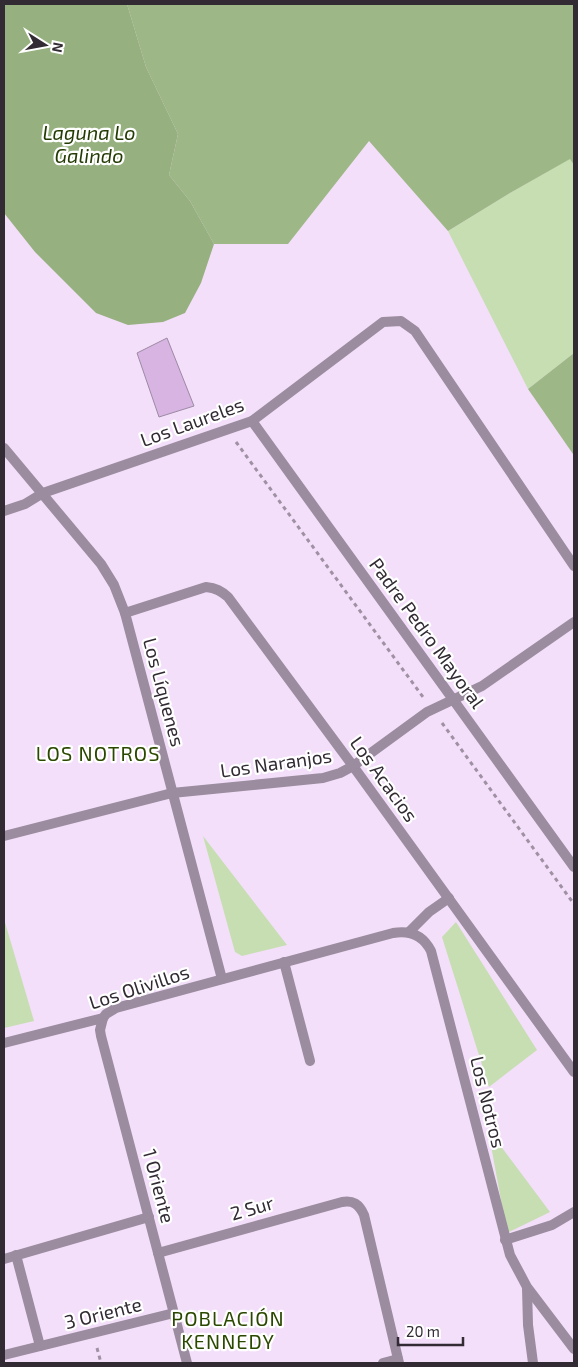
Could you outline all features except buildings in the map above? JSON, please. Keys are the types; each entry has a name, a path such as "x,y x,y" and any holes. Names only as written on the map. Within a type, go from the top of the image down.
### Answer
{"street":[{"name":"Los Laureles","path":"4,511 24,504 42,493 252,421 383,322 401,321 415,332 574,566"},
{"name":"Padre Pedro Mayoral","path":"252,421 574,867"},
{"name":"Los Líquenes","path":"4,448 105,568 114,584 125,613 222,979"},
{"name":"Los Acacios","path":"125,613 206,587 215,588 228,597 353,766 574,1072"},
{"name":"Los Naranjos","path":"4,836 172,793 323,778 340,773 353,766 432,709 482,686 574,622"},
{"path":"310,1061 284,962 393,933 409,932 428,912 449,898"},
{"name":"Los Notros","path":"409,932 422,939 431,950 505,1240 517,1272 526,1287 574,1349"},
{"name":"Los Olivillos","path":"4,1043 103,1018 116,1008 284,962"},
{"name":"1 Oriente","path":"103,1018 100,1030 101,1036 187,1363"},
{"name":"2 Sur","path":"158,1253 342,1202 356,1203 364,1215 398,1361"},
{"path":"505,1240 552,1225 574,1212"},
{"path":"4,1259 149,1217"},
{"path":"16,1255 40,1346"},
{"name":"Los Notros","path":"526,1287 528,1325 534,1363"},
{"name":"3 Oriente","path":"4,1355 174,1313"},
{"path":"382,1363 398,1361"}],"path":[{"path":"227,430 574,904"}],"shaded area":[{"path":"127,4 574,4 574,165 570,159 448,231 369,141 288,244 214,244 190,201 169,175 178,134 146,67"},
{"path":"571,158 574,165 574,353 528,389 448,231"},
{"path":"574,353 574,454 573,454 528,389"},
{"path":"203,836 287,945 242,956 235,952"},
{"path":"4,919 34,1021 4,1028"},
{"path":"456,922 537,1050 489,1087 442,937"},
{"path":"488,1129 550,1212 507,1233"}],"water":[{"name":"Laguna Lo Galindo","path":"4,4 127,4 146,67 178,134 169,175 190,201 214,244 201,283 185,313 163,322 128,325 96,313 35,252 4,213"}],"district":[{"name":"LOS NOTROS","path":"98,754"},
{"name":"POBLACIÓN KENNEDY","path":"228,1330"}]}
